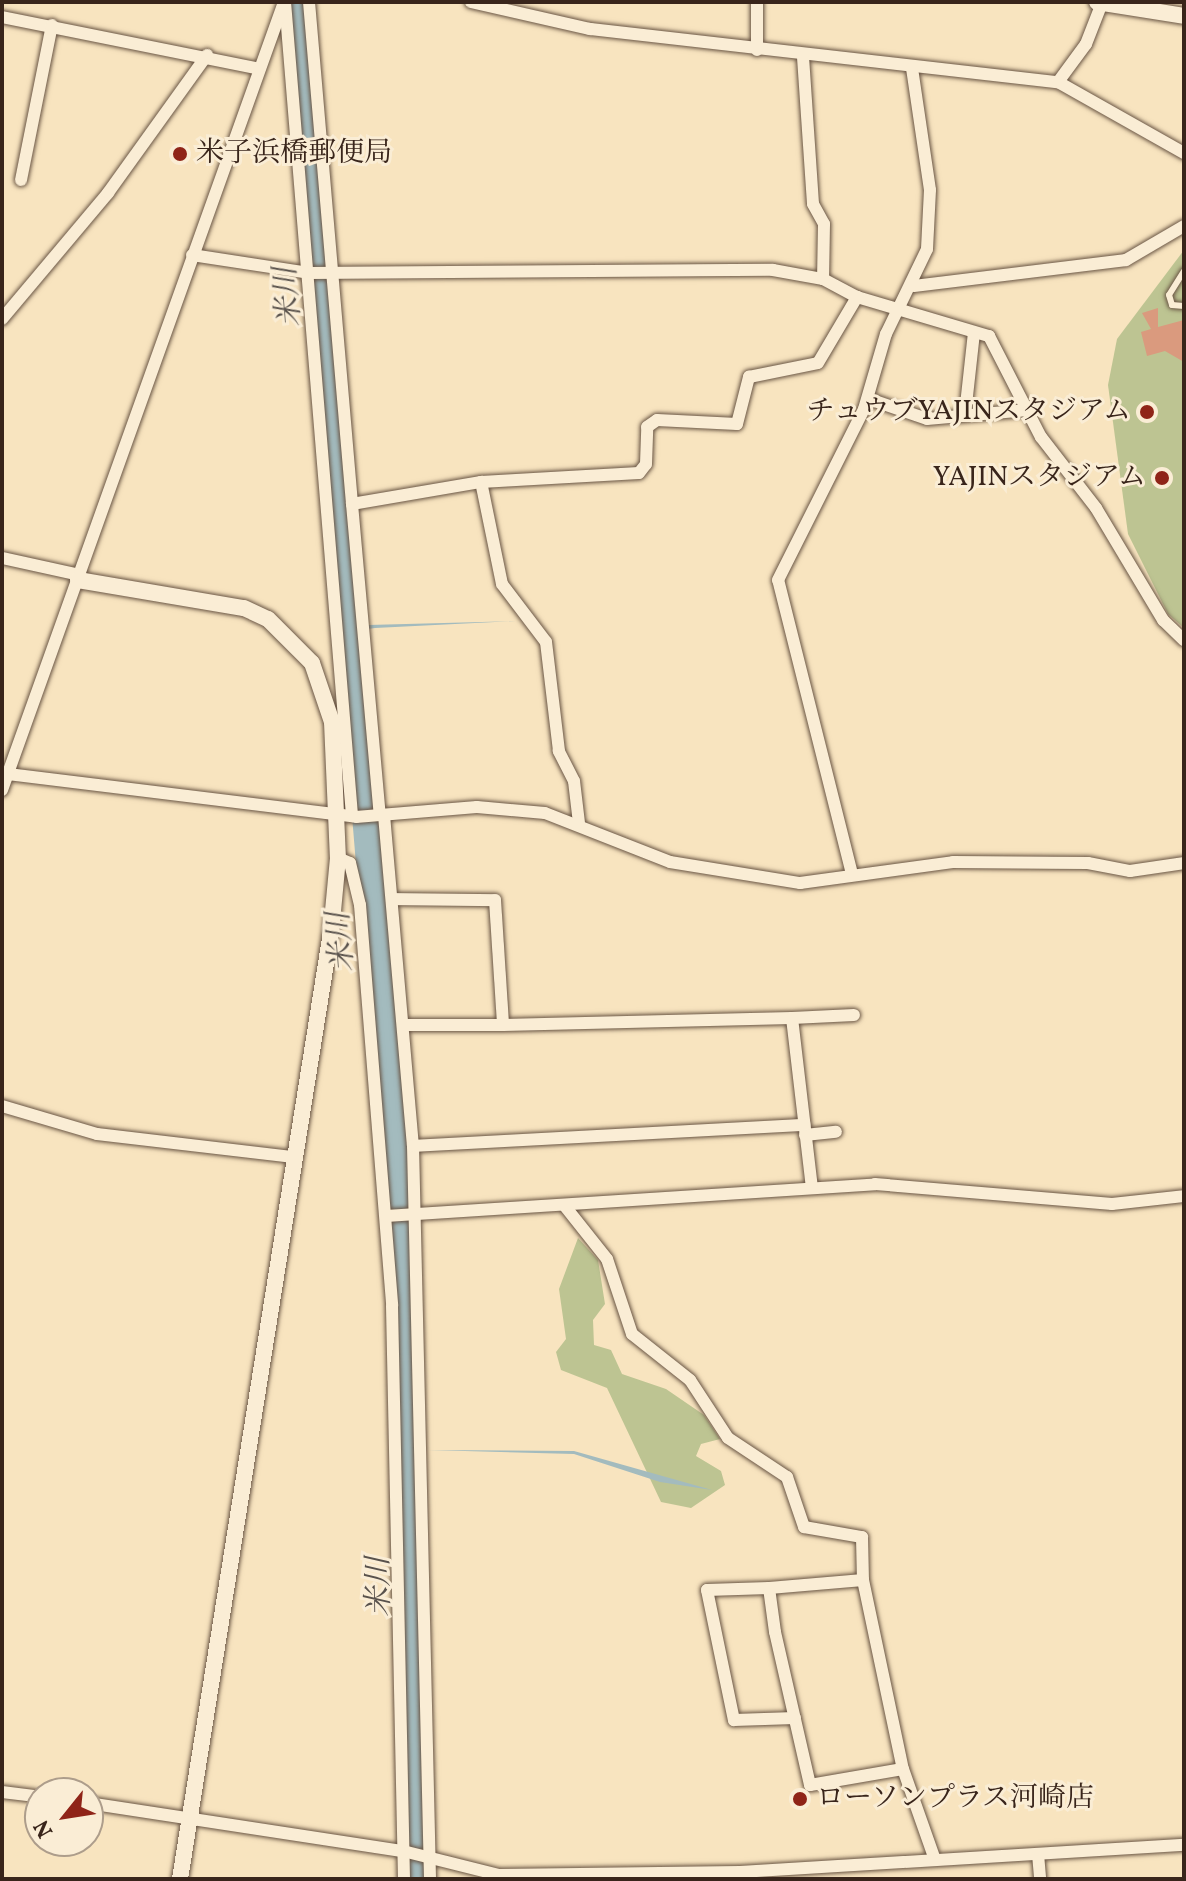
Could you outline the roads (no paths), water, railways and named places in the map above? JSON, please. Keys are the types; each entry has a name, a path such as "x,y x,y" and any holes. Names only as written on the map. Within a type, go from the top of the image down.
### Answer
{"street":[{"path":"2,790 284,2"},
{"path":"180,1879 187,1816 338,858 349,816 284,2"},
{"path":"309,2 379,815 392,899 413,1146 411,1215 426,1520 430,1879"},
{"path":"471,2 590,29 803,57 1058,82 1184,153"},
{"path":"757,2 757,50"},
{"path":"1058,82 1086,44 1107,3 1184,16"},
{"path":"2,17 207,55 259,69"},
{"path":"21,180 52,25"},
{"path":"2,319 108,193 207,55"},
{"path":"803,57 813,204 824,224 823,279"},
{"path":"852,874 778,580 869,399 899,307 914,286 927,249 930,190 912,68"},
{"path":"914,286 1126,260 1184,226"},
{"path":"192,255 307,273 718,267 823,279 857,297 989,336 1028,410 1148,598 1184,640"},
{"path":"352,504 481,482 639,473 646,464 647,427 657,420 737,424 749,377 818,363 857,297"},
{"path":"965,414 974,332"},
{"path":"869,399 927,419 1028,410"},
{"path":"481,482 502,584 546,642 559,751 574,781 579,823"},
{"path":"2,558 79,578 244,608 291,637 327,692 349,816"},
{"path":"8,774 349,816 477,807 579,823 704,869 800,883 953,862 1088,863 1130,871 1184,863"},
{"path":"338,858 350,863 360,905 386,1216 400,1463 404,1879"},
{"path":"392,899 495,900 503,1025"},
{"path":"404,1025 854,1015"},
{"path":"792,1018 812,1188"},
{"path":"2,1106 97,1134 292,1157"},
{"path":"413,1146 805,1130 836,1132"},
{"path":"386,1216 875,1184 1112,1204 1184,1196"},
{"path":"564,1205 607,1259 632,1334 690,1380 728,1438 787,1477 804,1527 862,1537 863,1580 903,1769 935,1860"},
{"path":"795,1718 734,1720 707,1590 863,1580"},
{"path":"769,1588 810,1785 903,1769"},
{"path":"2,1792 24,1795"},
{"path":"104,1805 406,1852 428,1860 499,1875 935,1860 1184,1845"},
{"path":"1038,1854 1040,1879"}],"lane":[{"path":"1184,271 1169,295 1172,305 1184,306"}],"water":[{"path":"516,621 375,628 368,629 368,625"},
{"path":"428,1450 574,1451 712,1490 660,1482 574,1454"}],"waterway":[{"name":"米川","path":"299,2 395,1168 413,1485 418,1879"}],"place":[{"name":"米子浜橋郵便局","path":"180,154"},
{"name":"チュウブYAJINスタジアム","path":"1147,412"},
{"name":"YAJINスタジアム","path":"1162,478"},
{"name":"ローソンプラス河崎店","path":"800,1799"}]}
